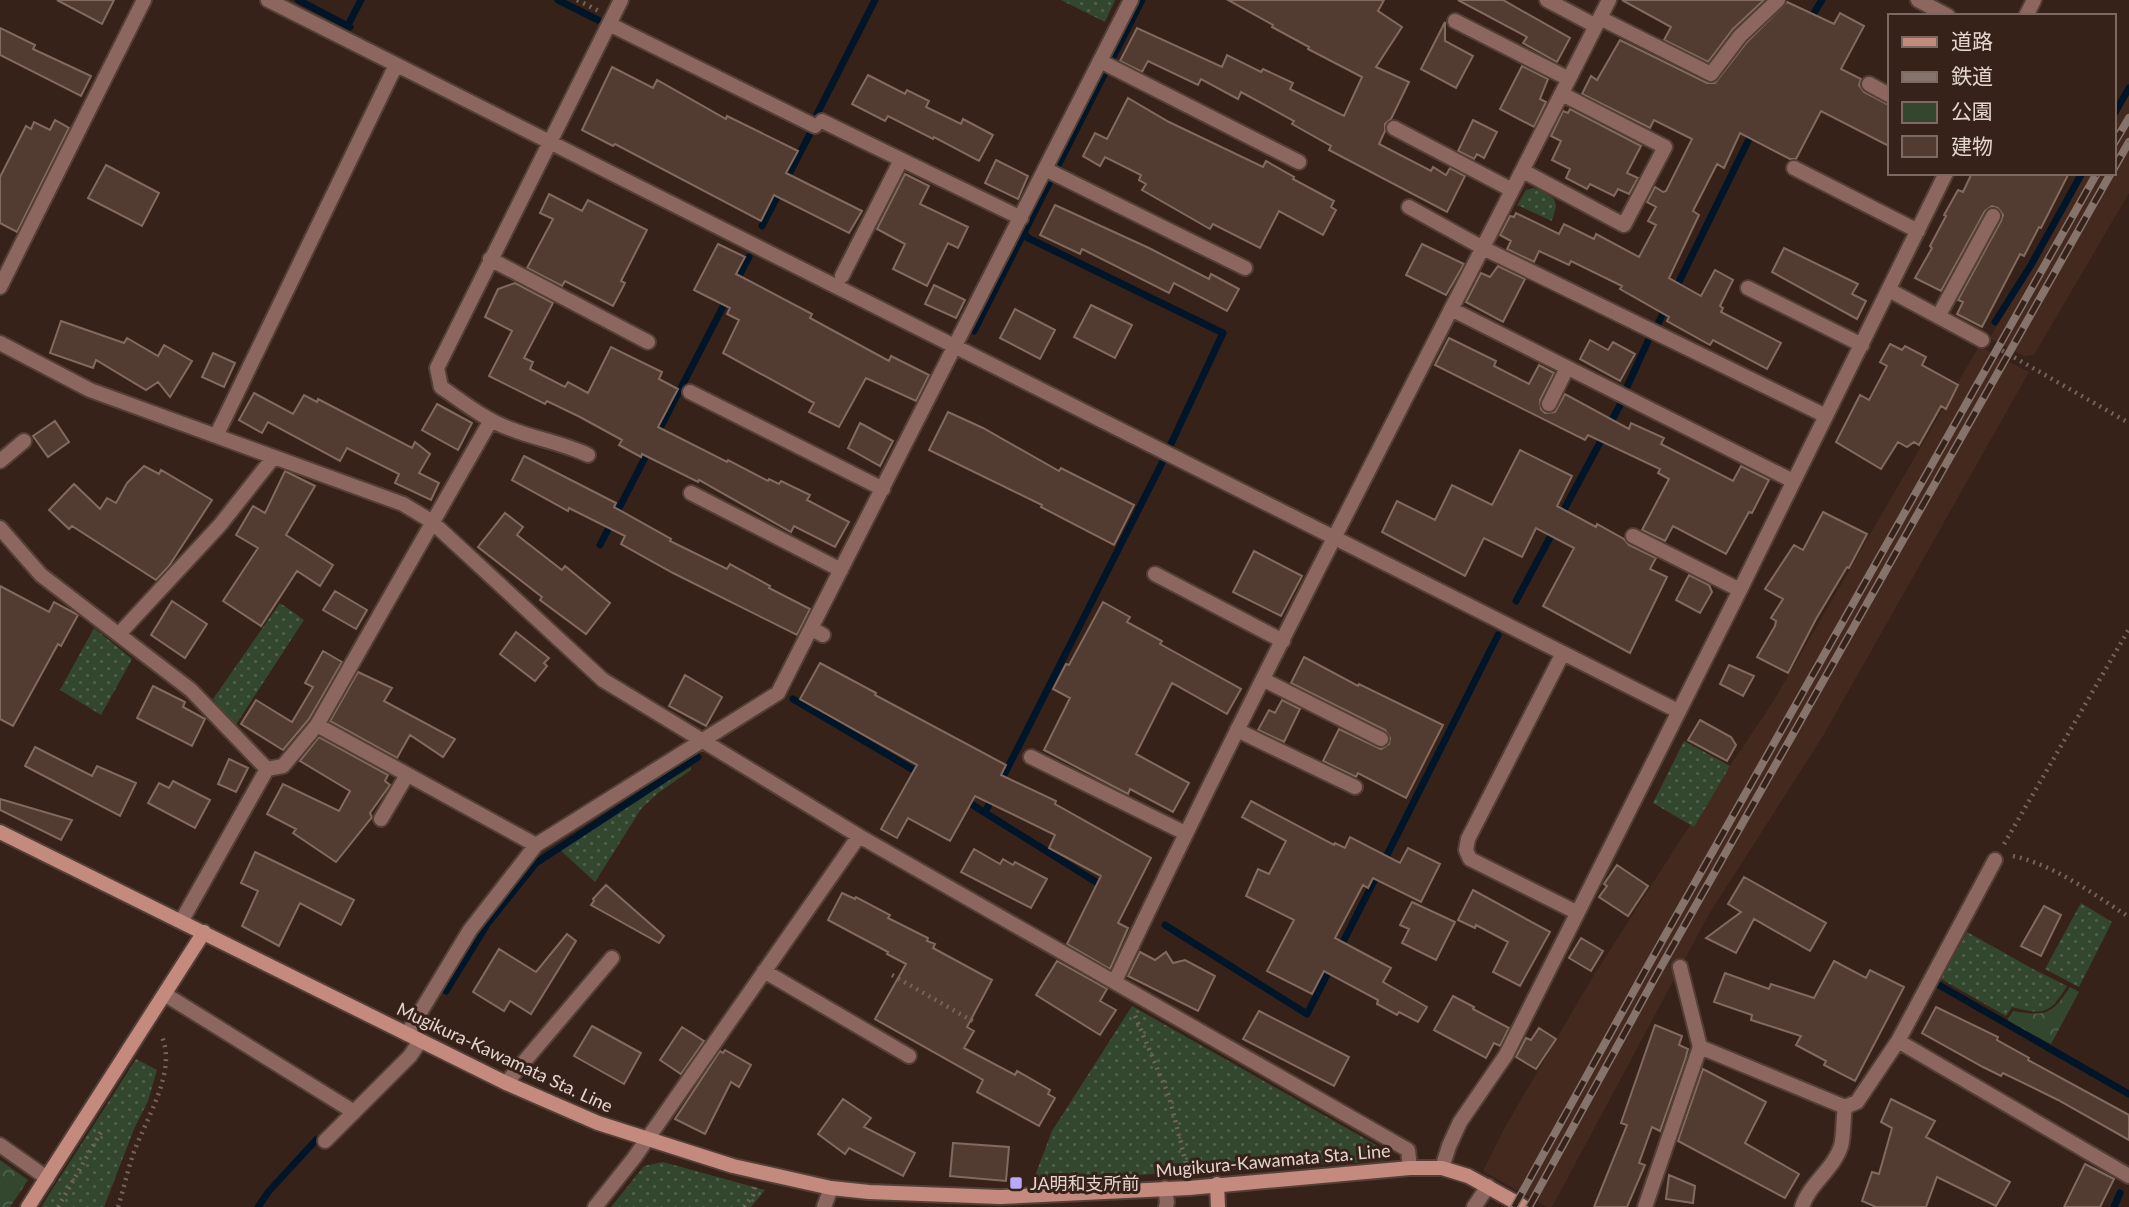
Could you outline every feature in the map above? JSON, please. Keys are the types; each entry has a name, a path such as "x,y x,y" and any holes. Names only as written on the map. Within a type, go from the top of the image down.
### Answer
{"main road":[{"name":"Mugikura-Kawamata Sta. Line","path":"0,832 506,1083 598,1124 733,1166 831,1188 940,1202 1047,1201 1165,1188 1410,1168 1442,1168 1468,1176 1524,1207"},
{"path":"28,1207 204,932"},
{"path":"1217,1184 1218,1207"}],"street":[{"path":"0,287 145,0"},
{"path":"268,0 1678,711"},
{"path":"588,455 491,420 441,387 437,368 621,0"},
{"path":"326,1141 410,1056 414,1038 470,930 536,845 778,694 817,632 841,570 1131,0"},
{"path":"1548,0 1711,74 1740,36 1778,0"},
{"path":"1115,981 1185,833 1334,537 1609,0"},
{"path":"1918,0 1944,14"},
{"path":"1455,21 1569,79"},
{"path":"609,24 1021,218"},
{"path":"1100,61 1299,162"},
{"path":"217,434 396,65"},
{"path":"1868,84 1888,94"},
{"path":"1523,171 1624,225 1665,146 1562,94"},
{"path":"1394,128 1512,190"},
{"path":"842,276 901,160"},
{"path":"1794,168 1918,231"},
{"path":"1045,169 1245,268"},
{"path":"1442,1168 1460,1122 1499,1068 1945,175"},
{"path":"1409,207 1483,248 1826,416"},
{"path":"1939,315 1993,216"},
{"path":"490,259 648,342"},
{"path":"1748,288 1862,345"},
{"path":"1889,290 1982,340"},
{"path":"1451,309 1793,481"},
{"path":"0,343 90,390 217,434 273,458 403,504 431,521 603,680 1037,944 1115,981 1408,1150 1410,1168"},
{"path":"1549,404 1567,369"},
{"path":"690,393 883,489"},
{"path":"267,769 283,766 317,725 491,420"},
{"path":"0,461 24,442"},
{"path":"119,634 220,525 273,458"},
{"path":"691,493 841,570"},
{"path":"0,528 41,575 191,690 267,769"},
{"path":"1633,536 1740,590"},
{"path":"1155,574 1283,641"},
{"path":"1563,653 1468,839 1466,850 1470,859 1576,912"},
{"path":"1264,680 1381,739"},
{"path":"317,725 536,845"},
{"path":"1237,730 1355,787"},
{"path":"1031,757 1185,833"},
{"path":"182,920 267,769"},
{"path":"381,818 407,775"},
{"path":"595,1207 647,1140 764,971 803,925 859,836"},
{"path":"1700,1047 1845,1107 1857,1102 1898,1041 1995,860"},
{"path":"506,1083 612,958"},
{"path":"1645,1207 1700,1047 1680,967"},
{"path":"764,971 909,1056"},
{"path":"166,995 354,1112"},
{"path":"1898,1041 2129,1176"},
{"path":"1802,1207 1805,1198 1841,1146 1845,1107"},
{"path":"0,1145 47,1178"},
{"path":"1474,1207 1488,1186"},
{"path":"824,1207 831,1188"},
{"path":"1165,1188 1166,1207"}],"path":[{"path":"1982,340 2129,423"},
{"path":"1995,860 2129,629"},
{"path":"1995,860 2011,856 2030,860 2077,884 2129,917"},
{"path":"892,975 976,1023"},
{"path":"118,1207 135,1150 164,1082 164,1042 151,1017"},
{"path":"1135,1017 1169,1096 1187,1167"},
{"path":"744,1207 753,1195 756,1185"}],"shaded area":[{"path":"2129,88 2129,193 2034,355 2024,356 1990,338 2081,175 2115,175 2115,113"},
{"path":"1978,348 2029,372 1823,736 1709,914 1552,1207 1547,1207 1483,1171 1504,1129 1591,980 1773,702"}],"green space":[{"path":"1061,0 1115,0 1105,22"},
{"path":"1533,188 1554,199 1556,206 1552,221 1517,205 1526,190"},
{"path":"280,603 304,620 235,726 213,699"},
{"path":"94,628 132,659 101,715 60,690"},
{"path":"1684,741 1730,766 1694,827 1653,803"},
{"path":"691,767 691,770 658,793 641,809 595,882 558,848"},
{"path":"2081,903 2112,922 2079,987 2045,969"},
{"path":"1967,932 2067,986 2055,1003 2044,1010 2038,1012 2012,1007 2006,1016 1941,979"},
{"path":"2070,987 2079,992 2051,1044 2007,1021 2013,1011 2033,1014 2053,1008"},
{"path":"1132,1006 1385,1150 1383,1161 1033,1181 1052,1131"},
{"path":"136,1059 157,1070 148,1101 134,1129 104,1207 41,1207"},
{"path":"0,1160 28,1180 10,1207 0,1207"},
{"path":"663,1162 765,1190 751,1207 611,1207 644,1166"}],"building":[{"path":"57,0 114,0 102,24"},
{"path":"1228,0 1384,0 1378,11 1402,27 1376,67 1409,82 1391,119 1385,124 1379,144 1431,171 1433,167 1446,175 1450,168 1465,176 1447,212 1329,150 1331,146 1292,124 1294,121 1241,92 1238,99 1201,79 1198,85 1148,61 1142,72 1120,61 1137,28 1222,67 1227,55 1261,72 1263,69 1293,83 1290,89 1344,116 1362,77 1308,49 1309,47"},
{"path":"1458,0 1503,0 1570,38 1557,62 1523,43 1527,37"},
{"path":"1622,0 1764,0 1733,29 1708,62 1664,40 1671,27"},
{"path":"1787,2 1834,24 1840,13 1864,26 1841,69 1861,79 1859,85 1864,92 1888,104 1888,145 1821,111 1796,159 1790,159 1740,133 1724,168 1717,164 1693,211 1699,215 1669,278 1701,296 1715,270 1733,280 1720,306 1723,308 1721,312 1781,343 1767,369 1713,340 1710,345 1667,321 1669,317 1620,289 1622,286 1571,261 1569,265 1539,251 1534,262 1507,249 1511,241 1500,235 1510,216 1514,217 1516,213 1559,234 1564,224 1594,239 1596,234 1639,257 1656,225 1648,221 1656,207 1647,202 1655,187 1666,191 1692,139 1654,120 1650,128 1582,94 1591,76 1597,80 1620,40 1707,83 1715,83 1747,42"},
{"path":"1445,22 1445,41 1473,56 1456,88 1421,69"},
{"path":"0,28 35,45 33,49 91,76 81,96 0,55"},
{"path":"1522,66 1548,79 1540,99 1546,102 1534,127 1500,109"},
{"path":"612,67 653,88 657,80 726,119 727,116 798,151 786,173 862,211 849,233 774,195 761,221 615,144 613,146 582,130"},
{"path":"868,75 905,94 907,90 929,101 926,107 961,124 963,119 993,135 979,161 888,116 885,121 852,104"},
{"path":"1128,98 1169,122 1263,167 1266,161 1334,201 1331,207 1336,210 1323,235 1279,211 1260,248 1213,224 1210,229 1142,190 1146,184 1139,180 1141,175 1105,157 1100,166 1083,156 1095,133 1107,139"},
{"path":"1570,109 1641,146 1627,173 1638,178 1629,194 1618,189 1614,196 1590,184 1587,189 1566,178 1570,169 1552,160 1561,141 1551,136 1563,111 1568,113"},
{"path":"55,120 69,128 17,232 0,223 0,177 26,126 31,129 34,122 50,130"},
{"path":"1473,120 1497,132 1484,158 1477,154 1474,159 1458,151"},
{"path":"996,160 1028,176 1018,199 985,183"},
{"path":"106,165 159,193 142,226 88,198"},
{"path":"905,174 929,186 920,204 968,227 958,248 948,243 927,286 893,269 905,244 877,229"},
{"path":"1971,175 2068,175 2024,256 2020,254 1982,327 1957,314 1963,302 1958,300 2001,221 2003,215 1998,208 1992,206 1985,211 1941,291 1915,278 1932,248 1930,246 1946,216 1944,215 1958,190 1963,192"},
{"path":"549,194 582,211 588,200 647,230 621,281 625,283 613,306 565,281 562,286 527,268 553,219 540,213"},
{"path":"1055,205 1209,279 1211,274 1239,289 1227,311 1174,283 1169,293 1082,249 1080,254 1040,235"},
{"path":"718,244 745,257 736,274 812,314 810,318 889,361 891,356 929,375 916,401 866,378 839,427 809,412 814,403 723,353 739,320 727,314 730,308 694,290"},
{"path":"1422,244 1464,264 1446,295 1406,275"},
{"path":"1784,248 1858,284 1852,294 1866,301 1857,319 1772,272"},
{"path":"1498,266 1525,279 1503,322 1466,302 1481,273 1490,277"},
{"path":"515,283 553,303 524,358 533,362 530,369 565,387 568,382 588,393 611,347 662,372 659,379 678,389 658,427 768,481 769,479 779,484 781,481 810,495 807,500 849,522 835,547 794,526 791,532 699,480 698,482 642,454 641,457 619,445 622,440 580,417 547,401 545,404 489,376 512,331 485,317 498,289"},
{"path":"934,285 965,300 956,318 925,304"},
{"path":"1091,305 1132,325 1115,358 1074,337"},
{"path":"1015,309 1055,330 1040,359 1000,338"},
{"path":"61,321 124,343 127,338 158,356 164,345 192,361 170,397 158,382 146,390 96,360 93,368 50,353"},
{"path":"1449,338 1496,361 1494,366 1529,384 1539,365 1554,373 1540,400 1541,409 1545,413 1555,412 1565,394 1629,429 1631,423 1664,438 1661,444 1733,481 1741,466 1769,480 1726,554 1673,526 1665,541 1642,530 1669,479 1658,473 1660,469 1588,435 1585,440 1435,365"},
{"path":"1590,340 1608,350 1613,342 1635,354 1620,381 1580,359"},
{"path":"1890,344 1902,350 1905,346 1926,357 1922,365 1958,385 1946,409 1941,406 1919,445 1914,442 1907,447 1898,442 1881,469 1836,442 1860,395 1869,400 1887,366 1880,362"},
{"path":"213,353 235,363 224,387 202,377"},
{"path":"254,393 293,414 304,395 317,402 318,399 412,448 415,442 430,454 419,473 439,483 431,500 395,483 399,474 347,448 340,461 268,422 262,433 239,420"},
{"path":"437,404 472,423 458,450 422,430"},
{"path":"948,412 983,428 1059,471 1061,468 1134,505 1114,545 1041,507 1042,505 929,450"},
{"path":"55,421 69,442 48,457 33,436"},
{"path":"860,423 893,441 880,466 848,448"},
{"path":"1520,450 1572,476 1557,506 1596,527 1597,524 1624,539 1629,545 1656,558 1650,569 1667,577 1630,653 1543,606 1574,548 1536,528 1522,557 1484,538 1465,576 1382,532 1397,501 1435,520 1452,485 1492,505"},
{"path":"524,456 616,503 614,507 671,539 670,541 727,569 730,564 810,609 797,635 621,544 625,536 569,508 568,511 512,480"},
{"path":"144,466 159,474 161,470 212,500 169,566 156,580 72,526 69,529 49,510 74,484 100,509 107,498 116,503 127,483"},
{"path":"285,471 315,486 286,535 333,565 320,586 297,571 261,626 223,601 258,548 236,535 253,506 265,513"},
{"path":"1823,512 1867,534 1816,619 1788,673 1757,657 1775,626 1776,621 1771,618 1783,599 1765,589 1794,545 1803,550"},
{"path":"505,513 523,527 517,535 562,570 565,566 610,603 586,634 540,600 542,597 478,547"},
{"path":"1254,551 1302,576 1281,616 1233,592"},
{"path":"1689,575 1709,585 1712,592 1700,613 1676,600"},
{"path":"0,586 49,612 54,602 78,615 61,646 58,644 13,726 0,719"},
{"path":"335,591 367,610 356,629 323,610"},
{"path":"172,601 207,624 185,658 151,635"},
{"path":"1103,602 1130,617 1127,622 1162,641 1160,644 1241,689 1227,714 1172,683 1136,754 1189,783 1173,812 1130,789 1128,794 1044,750 1070,698 1053,689"},
{"path":"516,632 549,658 544,663 547,666 535,681 500,654"},
{"path":"323,651 342,662 309,719 283,750 241,724 256,700 292,722 313,687 305,683"},
{"path":"1304,657 1358,686 1359,684 1443,725 1406,798 1358,773 1356,777 1323,761 1339,729 1381,749 1389,744 1390,738 1385,730 1291,683"},
{"path":"820,663 1006,765 1001,775 1056,801 1055,804 1151,858 1118,923 1128,928 1110,969 1067,944 1101,876 1049,848 1055,835 975,796 950,841 908,818 897,838 881,829 917,765 800,699"},
{"path":"1729,665 1754,676 1743,696 1720,684"},
{"path":"358,672 392,688 384,701 455,739 443,757 410,735 397,758 330,721"},
{"path":"685,675 722,697 706,726 669,706"},
{"path":"153,686 185,702 183,707 205,719 192,746 137,718"},
{"path":"1282,700 1300,709 1284,742 1258,730 1269,710 1275,713"},
{"path":"1700,720 1731,737 1736,745 1727,761 1688,740"},
{"path":"319,737 388,775 385,781 390,785 370,813 372,817 336,862 293,833 296,829 267,814 283,784 339,811 350,791 300,761"},
{"path":"35,747 92,776 97,766 136,783 120,816 25,766"},
{"path":"229,759 248,768 236,792 218,784"},
{"path":"173,781 210,800 195,828 148,803 159,783 169,788"},
{"path":"0,799 72,820 61,840 0,810"},
{"path":"1251,801 1334,845 1335,843 1345,848 1350,837 1400,863 1408,848 1440,864 1421,902 1373,878 1368,888 1363,885 1335,938 1391,968 1383,982 1427,1007 1418,1022 1399,1012 1397,1015 1377,1004 1378,1000 1324,971 1312,994 1267,971 1294,920 1246,896 1258,869 1269,874 1286,841 1242,817"},
{"path":"974,849 1000,864 1003,859 1013,865 1015,862 1047,879 1031,908 961,872"},
{"path":"255,852 354,900 341,925 300,903 279,946 242,926 258,891 241,883"},
{"path":"1617,865 1648,886 1628,916 1599,897"},
{"path":"1744,877 1826,923 1810,951 1754,919 1736,953 1706,938 1741,912 1728,904"},
{"path":"606,885 664,936 659,943 591,905"},
{"path":"1473,890 1550,932 1520,986 1493,972 1508,942 1476,925 1475,928 1458,920"},
{"path":"842,893 855,899 856,897 890,915 888,918 928,938 927,941 935,944 933,948 992,980 967,1027 974,1031 964,1048 1015,1075 1017,1071 1050,1090 1048,1094 1055,1098 1039,1126 977,1092 983,1080 875,1019 906,964 828,920"},
{"path":"1412,902 1455,922 1436,960 1402,943 1409,929 1400,925"},
{"path":"2044,906 2061,915 2041,956 2021,946"},
{"path":"567,934 576,941 531,1014 510,1001 504,1011 473,992 499,949 536,972"},
{"path":"1581,938 1603,951 1591,971 1569,958"},
{"path":"1140,952 1155,960 1166,952 1173,963 1185,960 1215,976 1198,1011 1128,976"},
{"path":"1057,961 1107,989 1100,1001 1116,1010 1100,1035 1036,995"},
{"path":"1834,961 1866,978 1870,970 1904,987 1855,1081 1824,1065 1826,1061 1796,1045 1801,1036 1751,1020 1752,1015 1714,1002 1725,973 1769,989 1771,984 1814,998"},
{"path":"1453,996 1509,1028 1500,1046 1494,1043 1486,1058 1434,1030"},
{"path":"1936,1007 1998,1037 1997,1040 2029,1058 2028,1060 2129,1115 2129,1140 2058,1100 2003,1073 2001,1076 1922,1033"},
{"path":"1259,1011 1349,1057 1334,1086 1243,1039"},
{"path":"1655,1025 1682,1036 1679,1045 1688,1049 1685,1060 1660,1131 1652,1127 1639,1163 1645,1165 1627,1207 1594,1207 1627,1125 1621,1123"},
{"path":"592,1026 641,1053 624,1084 574,1056"},
{"path":"682,1027 704,1041 681,1074 660,1060"},
{"path":"1539,1028 1556,1039 1536,1069 1516,1057 1526,1038 1531,1040"},
{"path":"725,1050 751,1065 739,1087 731,1082 705,1134 675,1119 720,1051 723,1053"},
{"path":"1703,1069 1766,1102 1745,1143 1799,1174 1785,1198 1678,1141"},
{"path":"843,1099 871,1118 864,1127 915,1153 903,1176 849,1148 845,1154 818,1134"},
{"path":"1891,1099 1935,1121 1926,1137 2010,1182 1996,1206 1937,1177 1926,1207 1876,1207 1862,1201 1872,1172 1879,1174 1892,1128 1881,1122"},
{"path":"953,1143 1009,1147 1006,1181 950,1176"},
{"path":"2085,1164 2114,1179 2100,1207 2064,1207"},
{"path":"1669,1175 1695,1186 1693,1203 1666,1199"}],"waterway":[{"path":"298,0 350,27"},
{"path":"348,25 361,0"},
{"path":"558,0 598,20"},
{"path":"817,114 875,0"},
{"path":"974,331 1142,0"},
{"path":"1809,21 1822,0"},
{"path":"2115,112 2129,88"},
{"path":"762,226 813,128"},
{"path":"1675,290 1753,131"},
{"path":"1995,322 2031,265 2081,175"},
{"path":"1000,783 1162,463 1223,333 1028,238 1024,233"},
{"path":"735,283 749,257"},
{"path":"656,436 728,297"},
{"path":"1657,326 1666,307"},
{"path":"1626,389 1648,341"},
{"path":"1560,517 1620,405"},
{"path":"600,545 649,450"},
{"path":"1516,601 1555,528"},
{"path":"1383,863 1498,635"},
{"path":"793,699 922,775"},
{"path":"446,991 488,923 536,863 698,757"},
{"path":"985,812 993,797"},
{"path":"963,799 1104,887"},
{"path":"1339,950 1378,873"},
{"path":"1165,925 1307,1014 1331,967"},
{"path":"1939,985 2129,1094"},
{"path":"258,1207 269,1191 316,1140"},
{"path":"2114,1207 2120,1193"}],"railway":[{"path":"2115,142 2129,118"},
{"path":"2115,166 2129,142"},
{"path":"1514,1207 2096,175"},
{"path":"1529,1207 1657,974 2110,175"}],"place":[{"name":"JA明和支所前","path":"1016,1183"}]}
